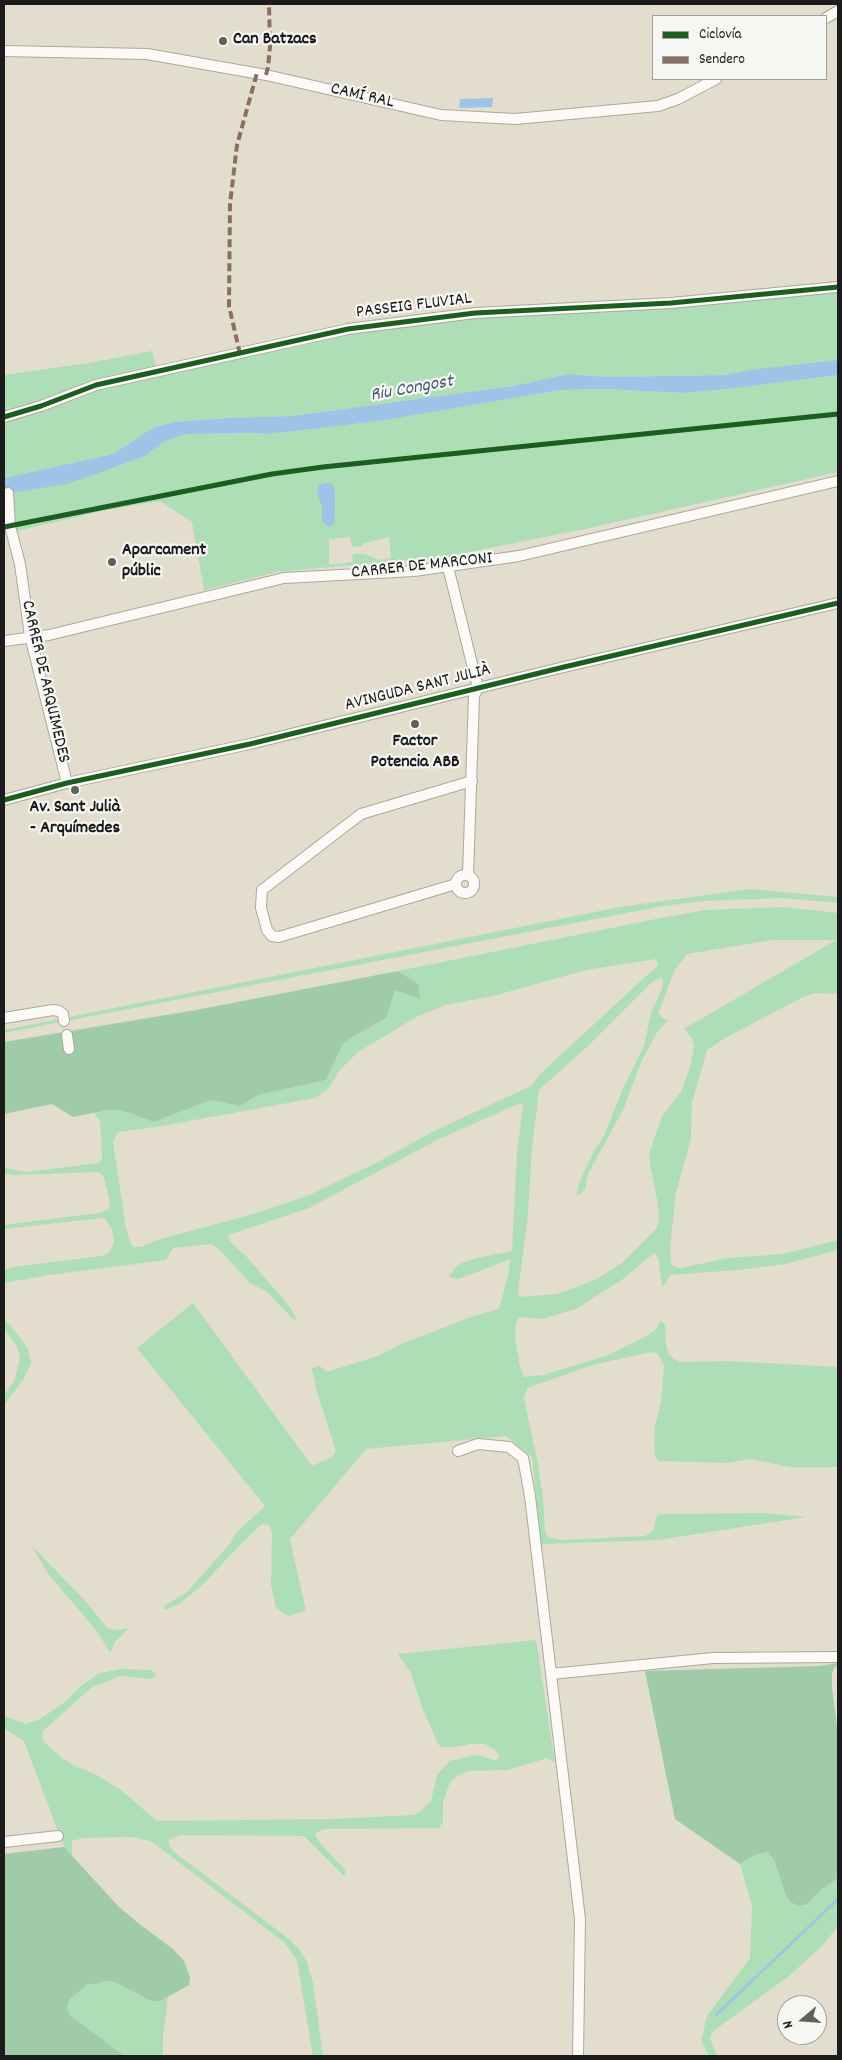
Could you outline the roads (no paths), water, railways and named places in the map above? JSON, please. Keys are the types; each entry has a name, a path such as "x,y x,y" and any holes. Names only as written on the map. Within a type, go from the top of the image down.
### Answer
{"street":[{"name":"CAMÍ RAL","path":"4,52 147,54 266,75 441,115 515,119 658,106 678,100 714,80"},
{"name":"PASSEIG FLUVIAL","path":"4,417 104,383 348,329 475,313 671,303 838,287"},
{"name":"CARRER DE MARCONI","path":"4,641 30,636 49,635 284,578 414,571 448,567 557,547 838,481"},
{"name":"CARRER DE ARQUIMEDES","path":"8,493 10,526 20,564 30,636 68,783"},
{"path":"448,567 478,688 474,696 468,876 473,882 470,890 461,891 456,884"},
{"name":"AVINGUDA SANT JULIÀ","path":"4,800 68,783 250,744 838,603"},
{"path":"456,884 279,937 272,936 267,930 260,899 262,890 361,814 472,781"},
{"path":"456,884 459,877 468,876"},
{"path":"4,1018 53,1010 63,1014 64,1022"},
{"path":"67,1035 69,1049"},
{"path":"458,1451 478,1444 509,1447 522,1458 530,1496 580,1919 578,2056"},
{"path":"551,1674 714,1658 838,1657"},
{"path":"4,1842 58,1836"}],"water":[{"path":"493,98 492,107 459,108 460,99"},
{"path":"838,360 838,375 734,388 684,393 603,389 560,390 386,420 322,428 266,434 186,434 163,442 145,456 67,484 4,494 4,478 113,454 152,428 174,422 292,416 513,386 568,374 606,377 725,375 756,369"},
{"path":"323,483 332,483 335,491 334,524 329,527 322,522 322,507 317,492 318,486"}],"waterway":[{"path":"716,2015 838,1899"}],"place":[{"name":"Can Batzacs","path":"223,41"},
{"name":"Aparcament públic","path":"112,562"},
{"name":"Factor Potencia ABB","path":"415,724"},
{"name":"Av. Sant Julià - Arquímedes","path":"75,790"}],"water label":[{"name":"Riu Congost","path":"412,390"}]}
